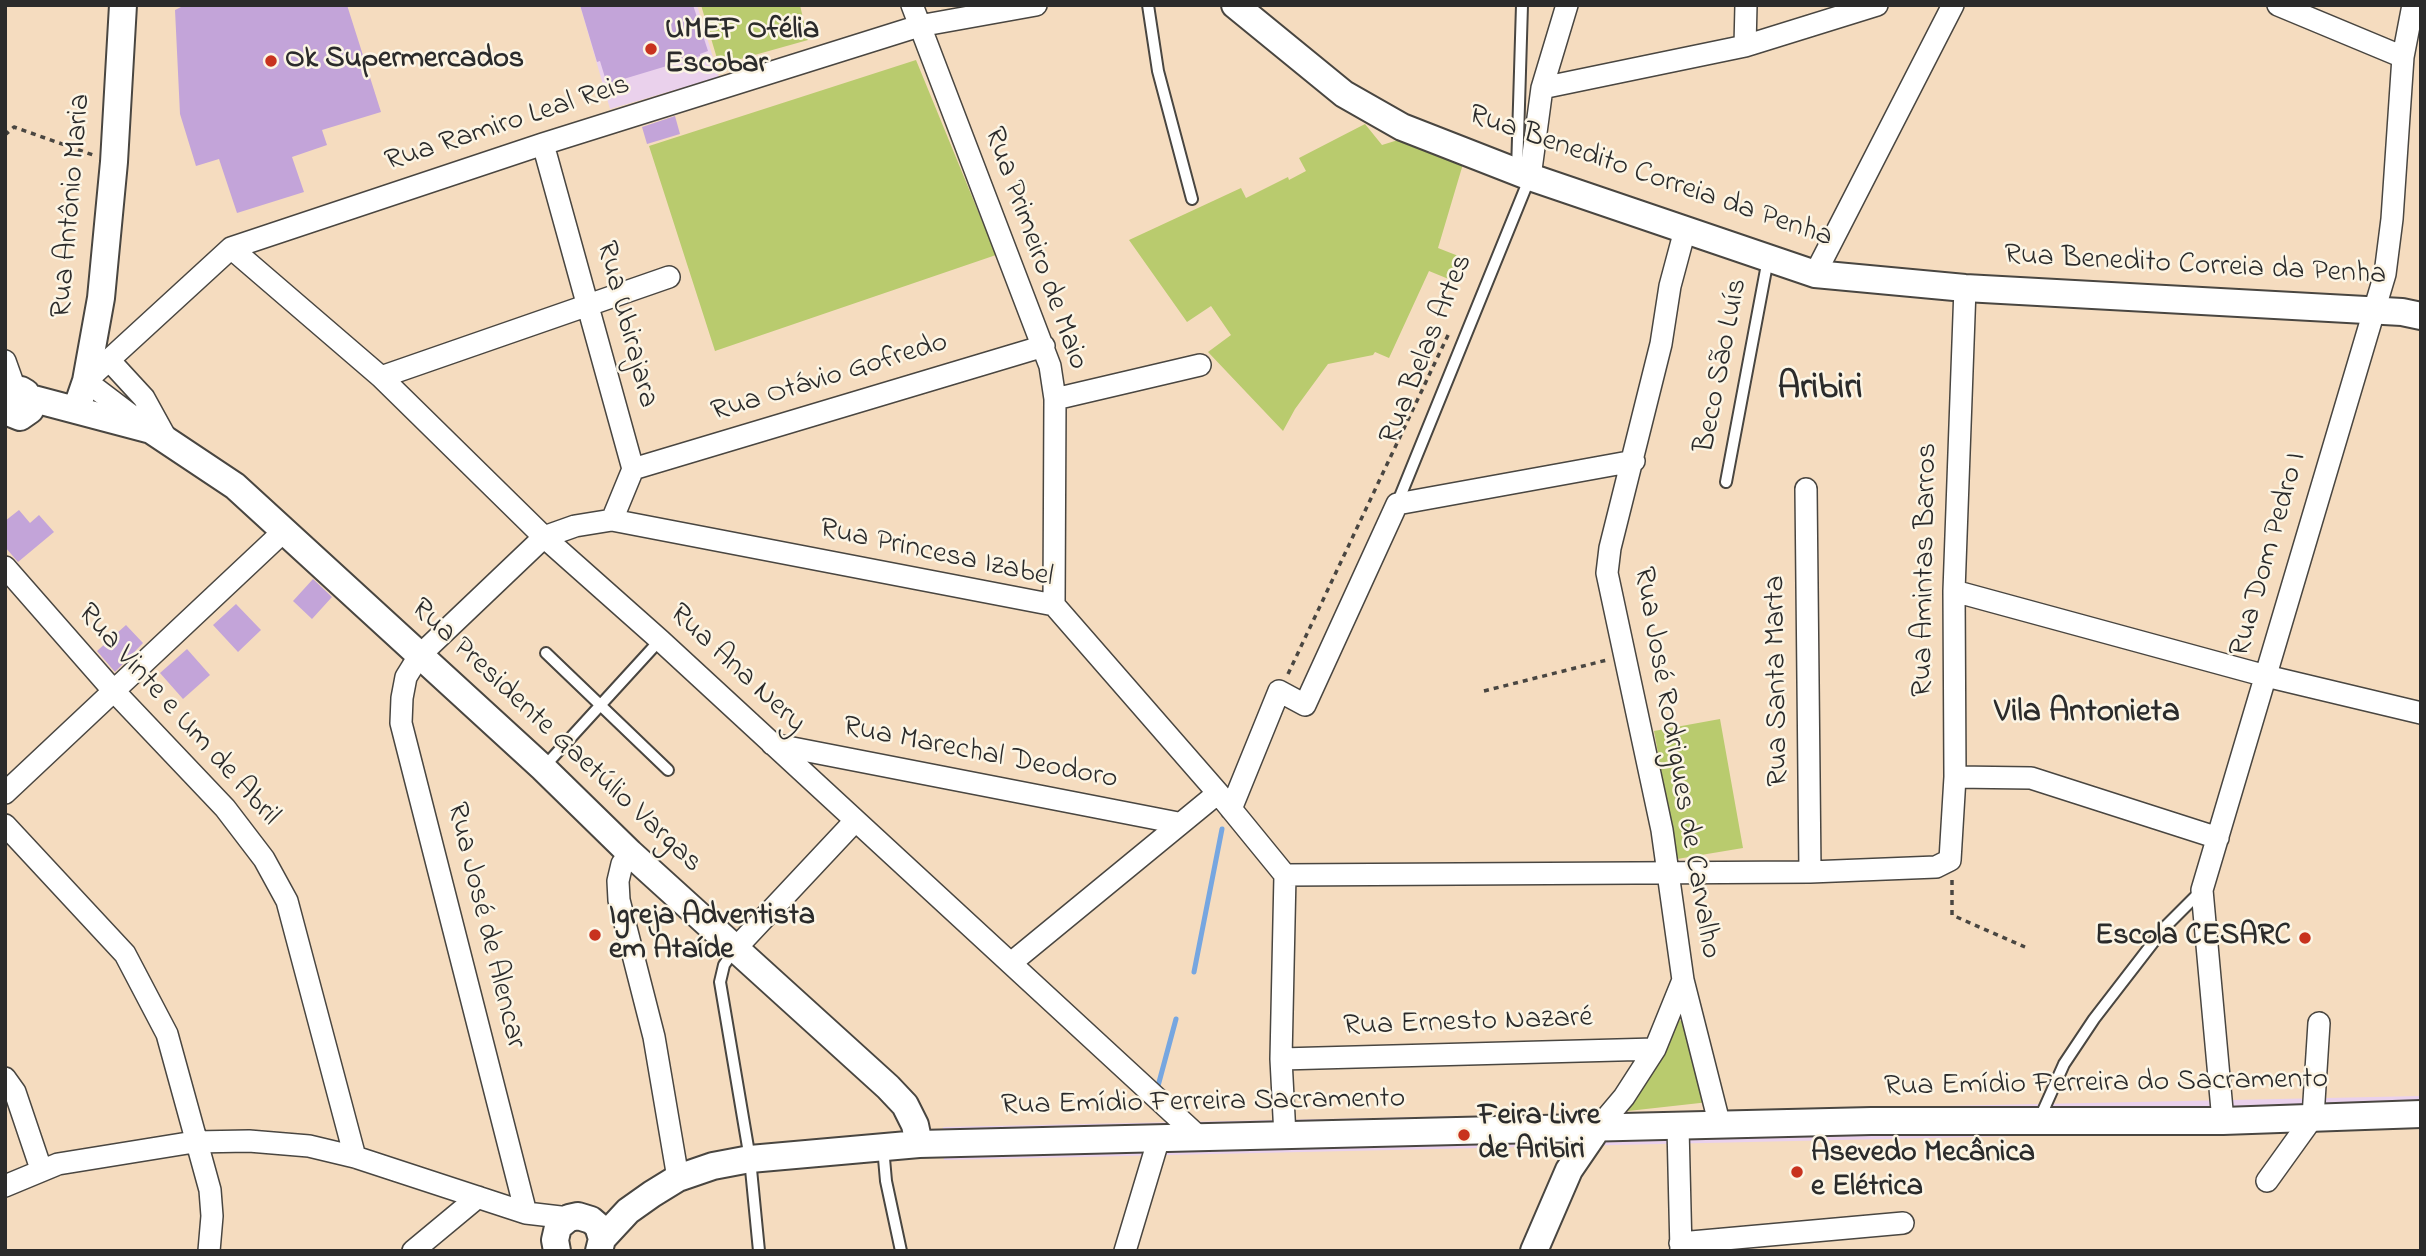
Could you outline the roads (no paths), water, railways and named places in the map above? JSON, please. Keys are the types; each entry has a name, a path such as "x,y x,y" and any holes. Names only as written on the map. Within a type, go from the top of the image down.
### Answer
{"street":[{"name":"Rua Antônio Maria","path":"76,410 86,381 101,298 114,162 122,5"},
{"name":"Rua Primeiro de Maio","path":"912,5 1044,346 1055,399 1054,605"},
{"name":"Rua Ramiro Leal Reis","path":"86,381 231,248 543,144 919,26 1036,5"},
{"name":"Rua Benedito Correia da Penha","path":"1234,5 1344,94 1402,127 1523,174 1815,274 1965,288 2421,316"},
{"name":"Rua Belas Artes","path":"1523,174 1542,88 1567,5"},
{"path":"1745,46 1746,5"},
{"path":"1542,88 1745,46 1877,5"},
{"path":"1815,274 1953,5"},
{"path":"2278,5 2403,57"},
{"name":"Rua Dom Pedro I","path":"2223,1121 2202,890 2371,311 2385,275 2403,57 2413,5"},
{"name":"Rua Ubirajara","path":"543,144 633,469"},
{"name":"Rua José Rodrigues de Carvalho","path":"1685,230 1670,286 1661,344 1634,461 1610,548 1607,573 1669,872 1683,980 1720,1126"},
{"name":"Rua Ana Nery","path":"231,248 381,377 544,537 660,640 1199,1138"},
{"path":"381,377 669,277"},
{"name":"Rua Amintas Barros","path":"1810,872 1936,867 1950,860 1953,853 1954,591 1965,288"},
{"name":"Rua Otávio Gofredo","path":"633,469 1044,346"},
{"path":"109,360 144,398 167,440"},
{"path":"5,361 12,402"},
{"path":"1055,399 1200,365"},
{"path":"86,381 167,440"},
{"name":"Rua Presidente Gaetúlio Vargas","path":"12,402 122,435 167,440"},
{"name":"Rua Presidente Gaetúlio Vargas","path":"12,402 76,410 167,440 235,486 543,768 629,853 905,1105 915,1125 919,1144"},
{"path":"1397,505 1634,461"},
{"path":"612,520 633,469"},
{"name":"Rua Santa Marta","path":"1806,489 1810,872"},
{"name":"Rua Belas Artes","path":"1225,801 1279,691 1305,705 1397,505"},
{"name":"Rua Princesa Izabel","path":"544,537 575,526 612,520 1054,605 1225,801 1285,875"},
{"path":"5,793 112,689 284,531"},
{"path":"419,656 544,537"},
{"name":"Rua Vinte e Um de Abril","path":"5,567 112,689 225,808 264,859 286,901 355,1157"},
{"path":"1954,591 2266,676 2421,713"},
{"name":"Rua José de Alencar","path":"419,656 407,677 401,723 526,1213"},
{"name":"Rua Marechal Deodoro","path":"770,744 1178,823"},
{"path":"1955,777 2041,780 2218,838"},
{"path":"1011,963 1178,823 1225,801"},
{"path":"735,949 855,821"},
{"path":"5,825 125,954 167,1034 194,1142 210,1190 212,1216 209,1251"},
{"path":"629,853 622,864 618,881 619,900 654,1037 678,1178"},
{"path":"1285,1136 1281,1059 1285,875 1810,872"},
{"name":"Rua José Rodrigues de Carvalho","path":"1597,1129 1624,1097 1655,1049 1683,980"},
{"path":"1667,1021 1683,1013 1696,1023"},
{"path":"2267,1181 2313,1117 2319,1023"},
{"name":"Rua Ernesto Nazaré","path":"1281,1059 1655,1049"},
{"path":"5,1078 15,1092 41,1169"},
{"name":"Rua Emídio Ferreira do Sacramento","path":"1793,1123 2223,1121 2421,1114"},
{"name":"Rua Emídio Ferreira Sacramento","path":"578,1236 628,1210 678,1178 750,1159 919,1144 1793,1123"},
{"path":"1678,1127 1681,1247 1903,1223"},
{"path":"1534,1251 1569,1170 1597,1129"},
{"path":"1125,1251 1159,1138"},
{"path":"5,1186 58,1164 194,1142 309,1146 355,1157 526,1213 578,1236"},
{"path":"413,1251 478,1197"}],"lane":[{"path":"1148,5 1158,71 1192,199"},
{"path":"1522,5 1523,174"},
{"name":"Rua Belas Artes","path":"1397,505 1523,174"},
{"name":"Beco São Luís","path":"1726,482 1768,259"},
{"path":"543,768 601,708 660,640"},
{"path":"546,653 668,770"},
{"path":"2038,1122 2064,1064 2094,1019 2165,927 2202,890"},
{"path":"735,949 724,965 720,982 750,1159 760,1251"},
{"path":"883,1147 886,1181 901,1251"}],"waterway":[{"path":"1194,972 1222,829"},
{"path":"1158,1086 1176,1019"}],"place":[{"name":"UMEF Ofélia Escobar","path":"651,49"},
{"name":"Ok Supermercados","path":"271,61"},
{"name":"Igreja Adventista em Ataíde","path":"595,935"},
{"name":"Escola CESARC","path":"2305,938"},
{"name":"Feira Livre de Aribiri","path":"1464,1135"},
{"name":"Asevedo Mecânica e Elétrica","path":"1797,1172"}],"district":[{"name":"Aribiri","path":"1820,391"},
{"name":"Vila Antonieta","path":"2087,715"}]}
